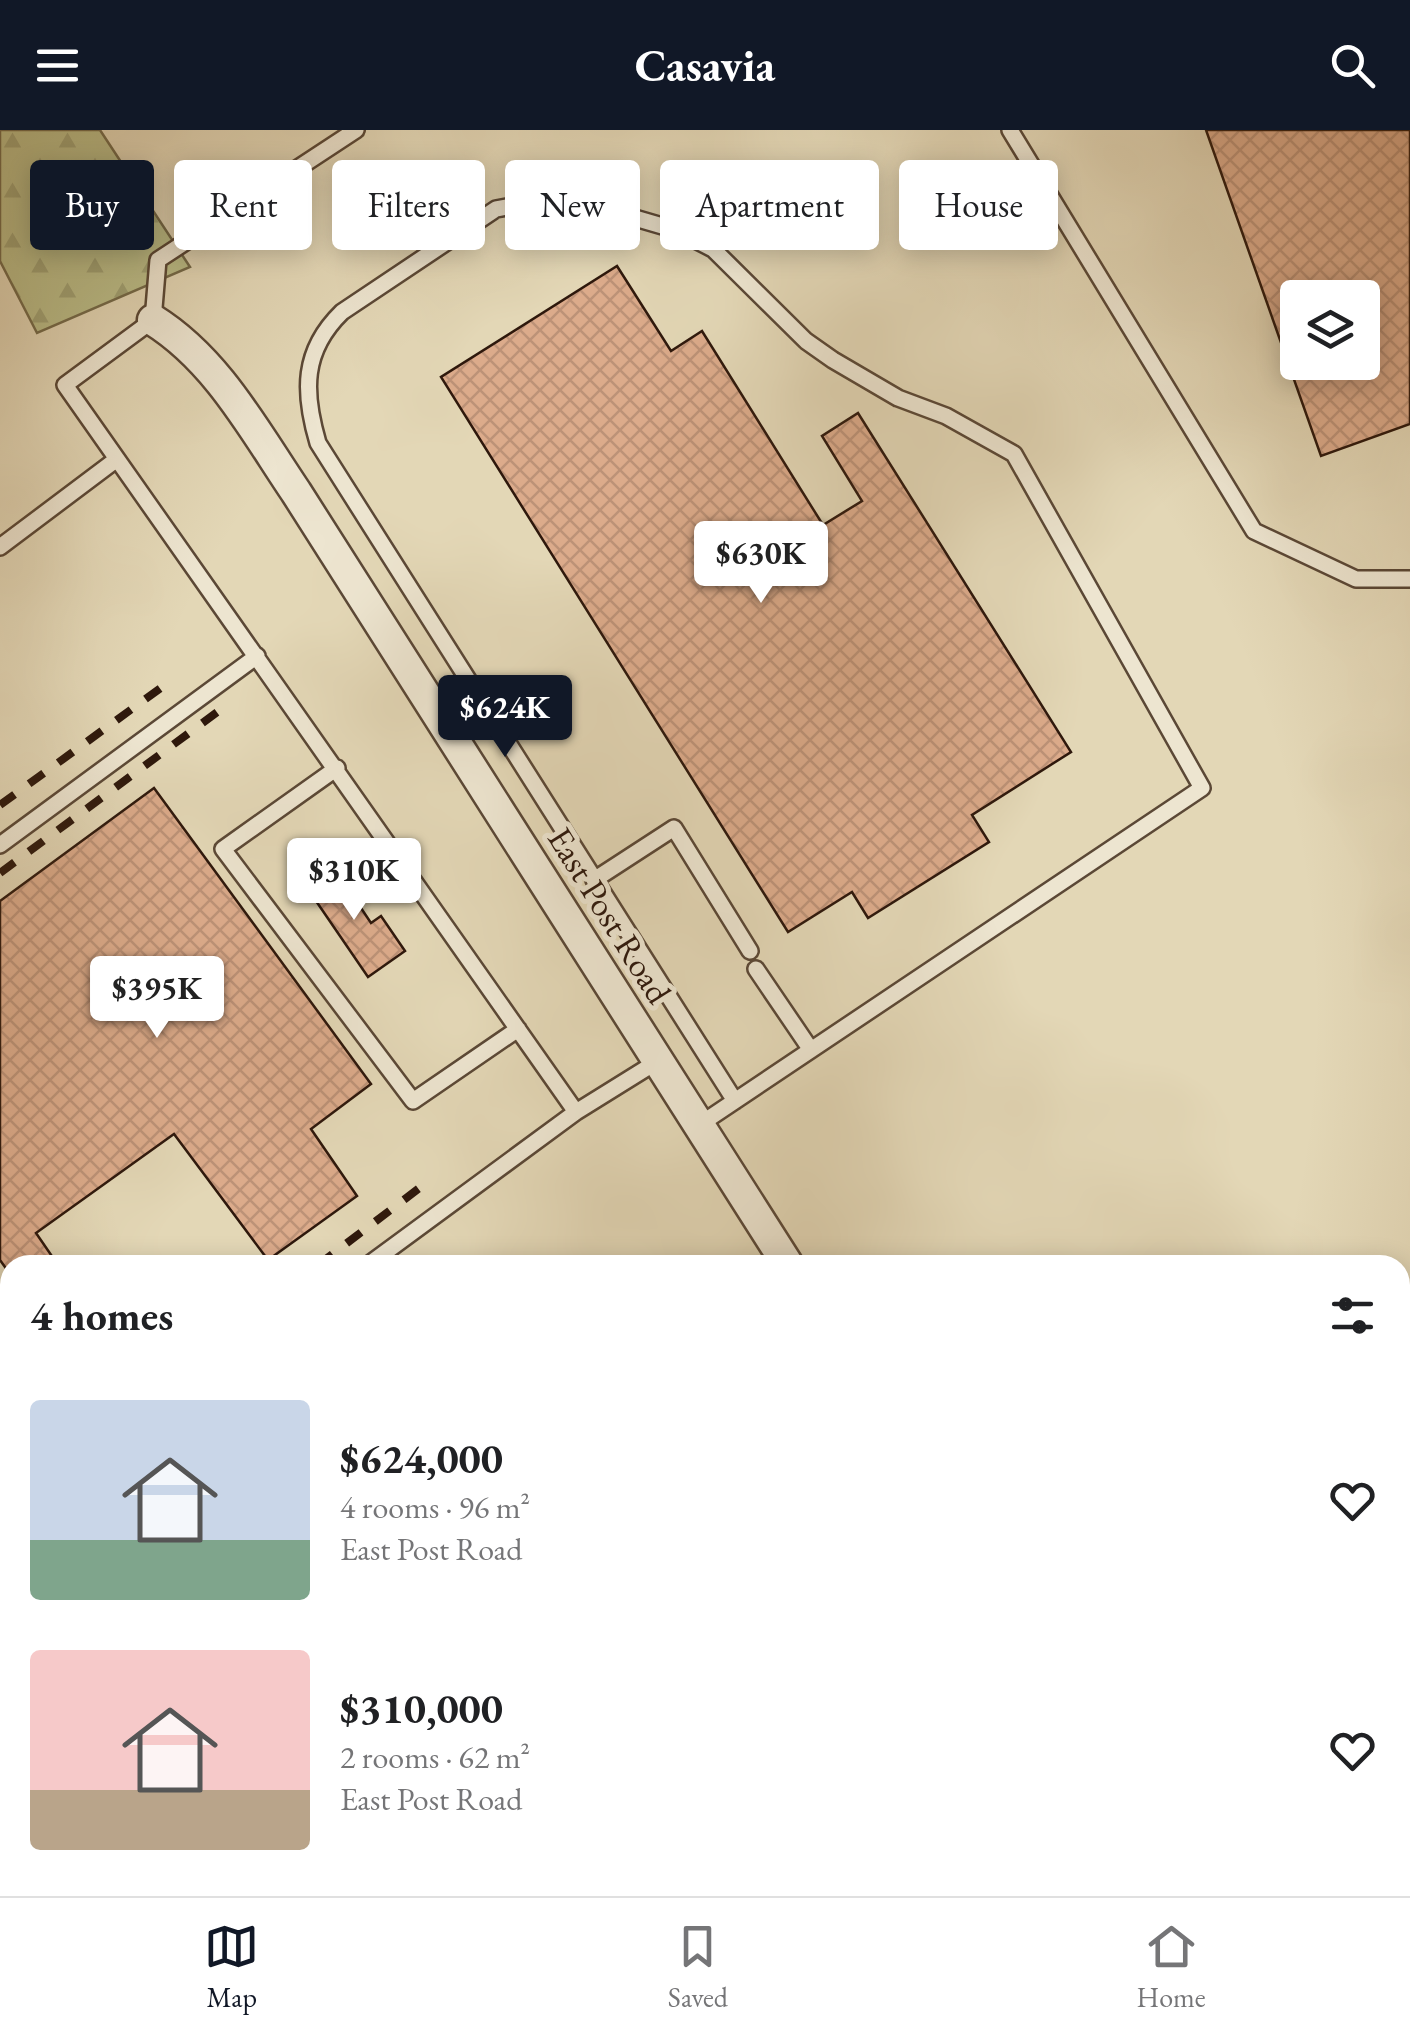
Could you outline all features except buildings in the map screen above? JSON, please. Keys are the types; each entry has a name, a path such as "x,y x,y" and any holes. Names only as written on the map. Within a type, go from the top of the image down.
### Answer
{"street":[{"name":"East Post Road","path":"153,320 178,336 215,374 256,432 429,695 782,1255"}],"lane":[{"path":"356,130 158,260 153,320 65,385 576,1112"},
{"path":"1010,130 1254,531 1356,579 1410,578"},
{"path":"699,1125 1202,788 1014,454 946,416 898,398 833,360 806,341 714,248 676,230 546,200 496,209 342,312 322,332 310,359 307,396 318,443 734,1101"},
{"path":"0,547 117,458"},
{"path":"0,844 257,656"},
{"path":"336,768 224,849 413,1102 518,1029"},
{"path":"594,880 674,828 750,951"},
{"path":"756,969 811,1050"},
{"path":"382,1255 576,1112 658,1061"}],"green space":[{"path":"0,130 100,130 120,160 30,160 30,250 154,250 154,212 174,243 174,250 179,250 190,267 37,333 0,261"}],"railway":[{"path":"0,805 173,679"},
{"path":"0,873 224,707"},
{"path":"331,1255 426,1183"}]}
